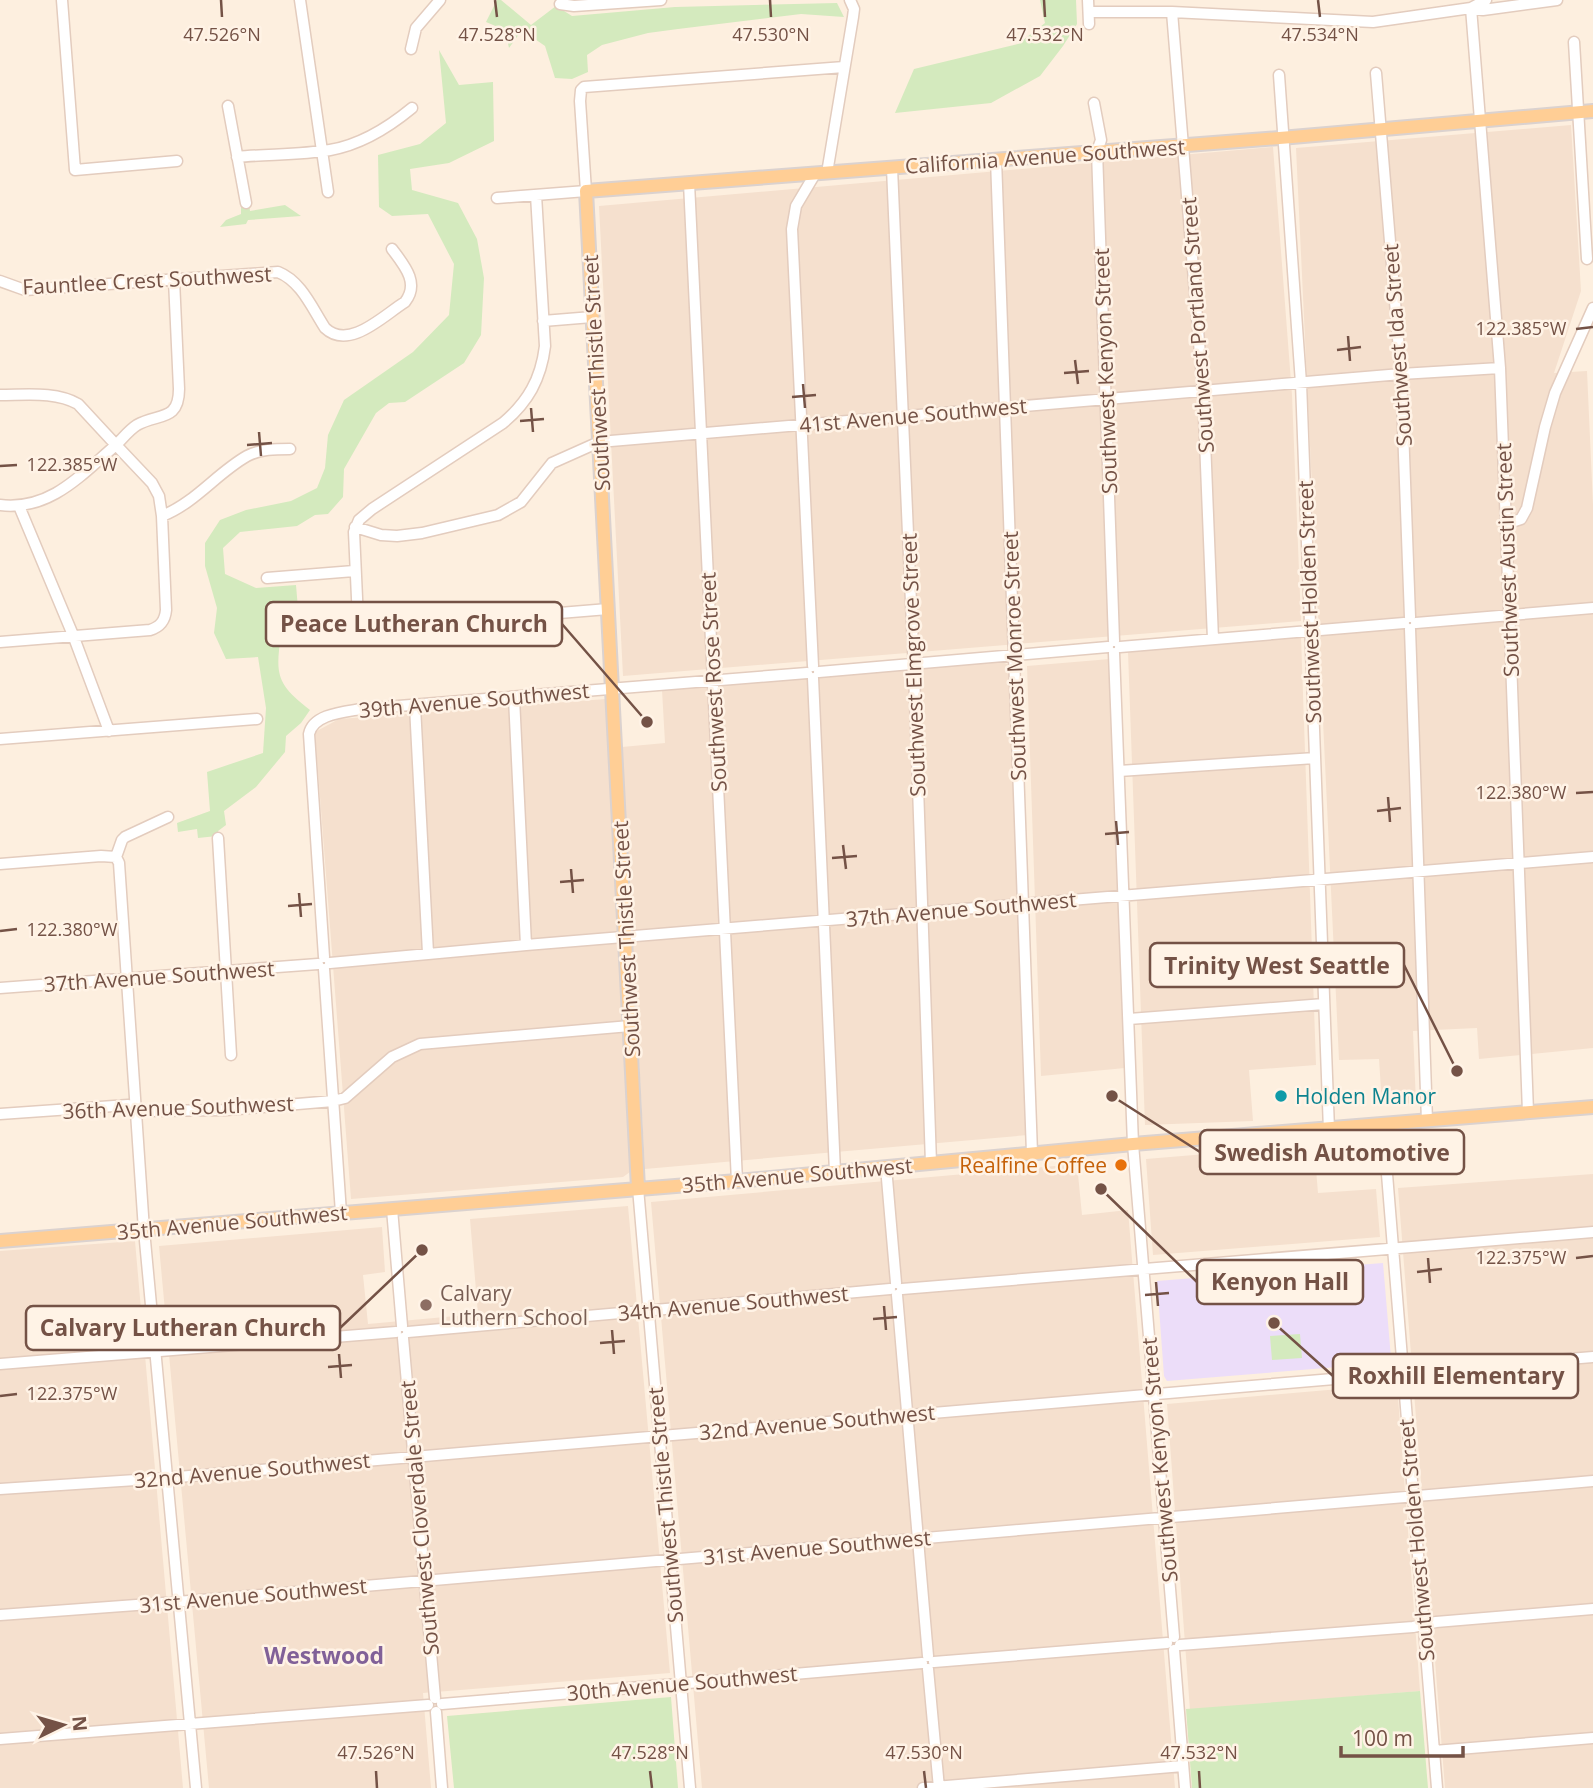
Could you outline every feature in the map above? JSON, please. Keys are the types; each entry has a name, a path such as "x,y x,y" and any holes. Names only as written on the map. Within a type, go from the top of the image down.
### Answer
{"main road":[{"name":"California Avenue Southwest","path":"586,191 1586,112"},
{"name":"Southwest Thistle Street","path":"586,191 639,1188"},
{"name":"35th Avenue Southwest","path":"0,1241 1593,1107"}],"street":[{"path":"62,0 75,170 177,161"},
{"path":"300,0 328,192"},
{"path":"411,49 416,28 440,0"},
{"path":"560,4 574,6 661,0"},
{"path":"1088,0 1089,24"},
{"path":"1471,8 1486,0"},
{"path":"1089,12 1172,12 1373,22 1471,8 1483,10 1557,0"},
{"path":"835,1172 792,229 796,206 821,173 844,67 853,17 852,1"},
{"name":"Southwest Austin Street","path":"1471,8 1500,368 1528,1112"},
{"name":"Southwest Portland Street","path":"1172,12 1185,145 1203,391 1213,639"},
{"path":"1574,42 1586,112 1587,258"},
{"name":"Southwest Thistle Street","path":"586,191 580,101 582,90 588,86 844,67"},
{"name":"Southwest Ida Street","path":"1376,73 1401,374 1427,1121"},
{"name":"Southwest Holden Street","path":"1279,75 1301,383 1329,1130"},
{"name":"Southwest Kenyon Street","path":"1094,103 1101,140 1097,151 1133,1144 1185,1788"},
{"path":"228,106 246,203"},
{"path":"237,157 332,149 372,134 412,108"},
{"name":"Southwest Monroe Street","path":"996,159 1032,1153"},
{"name":"Southwest Elmgrove Street","path":"892,167 914,664 931,1163"},
{"name":"Southwest Rose Street","path":"689,183 737,1181"},
{"name":"California Avenue Southwest","path":"497,198 586,191"},
{"path":"536,195 544,346 536,385 517,411 503,423 364,515 355,527 354,571 358,620 367,629 608,609"},
{"name":"Fauntlee Crest Southwest","path":"0,281 26,290 278,272 297,285 330,333 351,336 405,302 409,296 411,278 392,249"},
{"path":"0,505 19,506 40,502 62,491 133,428 170,413 178,405 174,280"},
{"path":"1506,524 1521,519 1527,508 1555,393 1593,309"},
{"path":"543,321 592,317"},
{"name":"41st Avenue Southwest","path":"355,527 381,535 397,536 422,533 498,515 521,502 552,463 599,442 1106,398 1500,368"},
{"path":"0,395 58,396 78,404 152,483 159,496 162,516 166,610 166,616 160,626 150,630 0,642"},
{"path":"162,516 178,508 248,455 273,449 290,449"},
{"path":"19,506 73,635 109,731"},
{"path":"267,578 354,571"},
{"name":"39th Avenue Southwest","path":"324,963 309,734 312,725 343,712 1593,608"},
{"path":"514,698 526,945"},
{"path":"415,706 428,953"},
{"path":"0,739 257,719"},
{"path":"1119,771 1315,758"},
{"path":"168,817 125,837 116,857 119,863 144,1230 196,1788"},
{"path":"218,838 232,1055"},
{"path":"0,864 116,857"},
{"name":"37th Avenue Southwest","path":"0,988 1593,857"},
{"path":"324,963 341,1213"},
{"path":"1129,1019 1324,1004"},
{"name":"36th Avenue Southwest","path":"0,1114 127,1105 146,1111 226,1110 333,1101 345,1098 392,1057 420,1044 630,1026"},
{"name":"Southwest Holden Street","path":"1383,1125 1437,1788"},
{"path":"886,1167 939,1787"},
{"name":"Southwest Thistle Street","path":"639,1188 690,1788"},
{"name":"Southwest Cloverdale Street","path":"392,1209 442,1788"},
{"name":"34th Avenue Southwest","path":"0,1364 1593,1232"},
{"name":"32nd Avenue Southwest","path":"0,1489 166,1478 1593,1357"},
{"name":"31st Avenue Southwest","path":"0,1615 1593,1481"},
{"name":"30th Avenue Southwest","path":"0,1739 928,1662 1423,1625 1593,1609"},
{"path":"1434,1751 1593,1738"},
{"path":"923,1788 1183,1766"}],"shaded area":[{"path":"1571,125 1581,291 1554,373 1587,371 1593,505 1593,1048 1479,1059 1477,1028 1413,1031 1416,1103 1382,1105 1379,1059 1339,1060 1296,148"},
{"path":"1273,147 1292,395 1301,621 623,676 599,206"},
{"path":"1301,637 1316,1065 1249,1070 1253,1121 1145,1125 1128,652"},
{"path":"1110,659 1125,1068 1041,1076 1027,666"},
{"path":"1002,662 1009,665 1028,1135 645,1169 622,747 665,743 662,690"},
{"path":"606,699 630,1172 623,1177 351,1199 315,732 339,719"},
{"path":"1314,1145 1318,1193 1376,1189 1380,1237 1153,1255 1146,1159"},
{"path":"1077,1164 1082,1215 1128,1210 1175,1788 702,1788 651,1202"},
{"path":"1593,1174 1593,1788 1445,1788 1398,1188"},
{"path":"628,1206 670,1673 423,1693 431,1788 209,1788 159,1246 382,1227 385,1272 363,1275 368,1324 478,1314 470,1219"},
{"path":"135,1241 183,1788 0,1788 0,1251"},
{"path":"1383,1263 1391,1358 1387,1363 1167,1381 1164,1376 1157,1281"},
{"path":"1397,1384 1420,1691 1190,1710 1167,1404"}],"green space":[{"path":"497,0 501,0 531,25 556,6 572,16 675,7 837,3 844,17 801,14 648,33 602,45 587,55 588,72 572,79 555,78 545,46 522,30 509,48 505,30 486,22"},
{"path":"1040,0 1076,0 1077,24 1040,76 991,103 895,113 914,69 1018,44 1045,23"},
{"path":"439,50 459,85 493,82 494,141 449,163 410,169 412,190 458,203 477,239 484,278 481,335 464,363 405,402 389,403 376,413 344,469 343,497 328,514 315,515 297,526 240,532 223,548 225,574 256,588 296,585 300,632 281,635 279,670 285,686 310,710 301,723 286,736 285,752 256,787 224,811 226,825 218,831 217,836 198,838 197,829 178,832 177,823 210,811 207,772 263,753 266,708 258,657 226,659 214,633 217,608 205,566 205,543 220,520 246,510 291,501 317,488 325,468 328,435 344,400 413,352 449,315 454,264 428,214 392,216 379,207 378,155 420,144 446,123"},
{"path":"249,204 250,211 285,205 301,216 248,220 246,224 220,227 226,220 241,214 241,206"},
{"path":"1300,1334 1302,1358 1272,1360 1270,1336"},
{"path":"1420,1691 1428,1788 1192,1788 1186,1709"},
{"path":"671,1697 678,1788 454,1788 447,1716"}],"place":[{"name":"Peace Lutheran Church","path":"647,722"},
{"name":"Trinity West Seattle","path":"1457,1071"},
{"name":"Swedish Automotive","path":"1112,1096"},
{"name":"Holden Manor","path":"1281,1096"},
{"name":"Realfine Coffee","path":"1121,1165"},
{"name":"Kenyon Hall","path":"1101,1189"},
{"name":"Calvary Lutheran Church","path":"422,1250"},
{"name":"Calvary Luthern School","path":"426,1305"},
{"name":"Roxhill Elementary","path":"1274,1323"}],"district":[{"name":"Westwood","path":"324,1655"}]}
